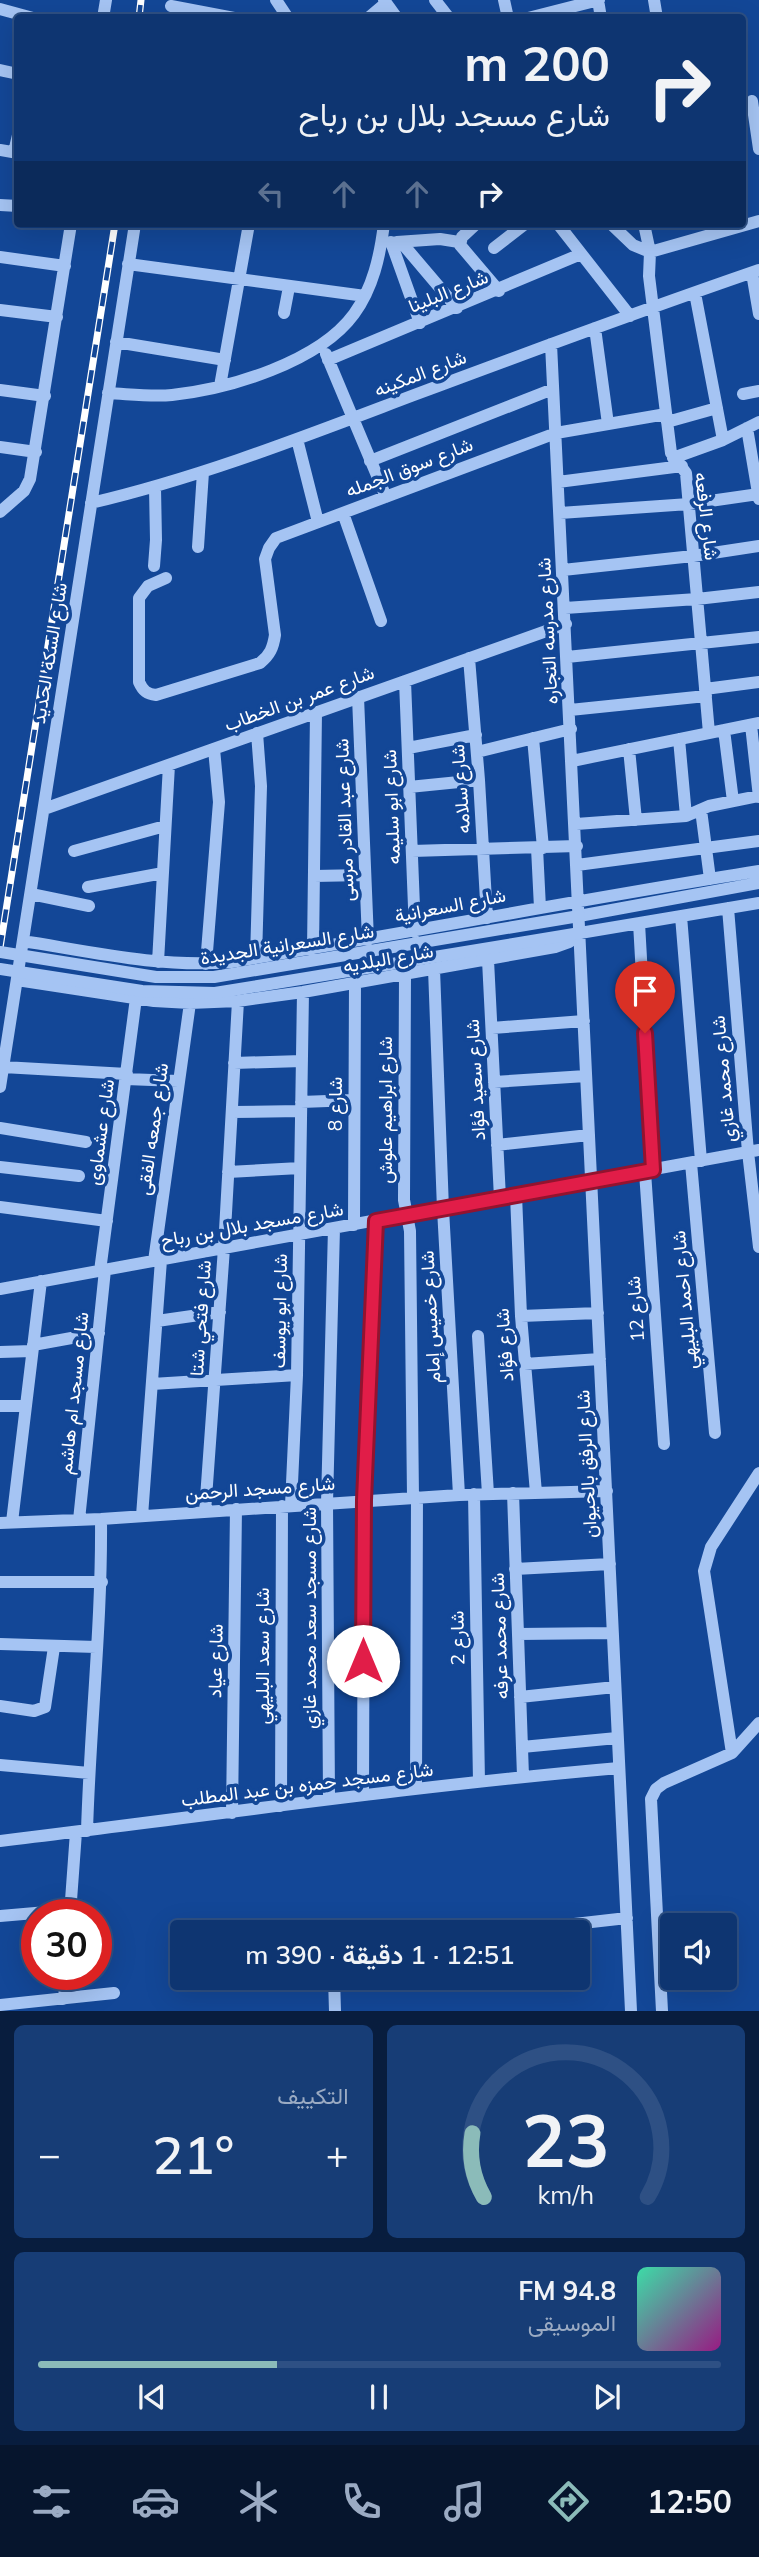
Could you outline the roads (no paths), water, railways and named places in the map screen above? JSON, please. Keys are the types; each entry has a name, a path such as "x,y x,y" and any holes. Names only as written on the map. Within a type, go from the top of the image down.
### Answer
{"street":[{"path":"435,0 446,14"},
{"path":"544,14 598,0"},
{"path":"372,14 385,2"},
{"path":"171,8 209,14"},
{"path":"0,9 18,14"},
{"path":"751,102 759,149"},
{"path":"0,512 27,488 36,452 70,228"},
{"name":"شارع السكة الحديد","path":"0,1087 134,228"},
{"path":"220,386 248,228"},
{"path":"386,228 420,323"},
{"path":"472,228 459,242 461,248 499,291"},
{"path":"494,248 520,228"},
{"path":"561,228 630,316"},
{"path":"615,228 633,245 650,252 710,230"},
{"name":"شارع الرفعه","path":"645,228 650,252 649,276 667,418 678,462 686,473 709,733"},
{"path":"391,242 440,239 459,242"},
{"path":"108,393 170,395 220,386 272,369 321,344 353,315 391,242"},
{"path":"391,242 457,308"},
{"name":"شارع البلينا","path":"328,360 499,291 582,254"},
{"path":"0,257 65,266"},
{"path":"128,264 365,296"},
{"path":"755,271 759,314"},
{"name":"شارع المكينه","path":"91,503 155,488 203,472 755,271"},
{"path":"284,313 289,287"},
{"path":"695,293 723,440"},
{"path":"0,310 57,317"},
{"path":"595,328 608,424"},
{"path":"116,342 225,360"},
{"path":"321,344 386,497"},
{"name":"شارع مدرسه التجاره","path":"551,344 579,916"},
{"path":"370,461 553,389"},
{"path":"0,390 45,396"},
{"path":"743,394 759,391"},
{"name":"شارع سوق الجمله","path":"166,578 148,586 139,598 139,682 142,690 156,695 260,663 268,656 274,646 275,635 265,559 276,538 556,433 667,418 717,408"},
{"path":"558,482 678,462 753,425 759,496 689,505 560,513"},
{"path":"297,439 318,522"},
{"path":"0,447 36,452"},
{"path":"198,547 203,472"},
{"path":"154,566 155,488"},
{"path":"343,513 381,621"},
{"path":"563,570 759,546"},
{"path":"565,608 759,592"},
{"name":"شارع عمر بن الخطاب","path":"44,809 566,624"},
{"path":"567,657 759,637"},
{"name":"شارع سلامه","path":"469,658 486,918"},
{"name":"شارع ابو سليمه","path":"405,681 415,932"},
{"path":"570,710 706,692 759,682"},
{"name":"شارع عبد القادر مرسى","path":"358,697 368,940"},
{"path":"313,950 316,712"},
{"path":"572,761 755,724 759,797 709,806 686,816 576,824"},
{"path":"477,751 571,729"},
{"path":"724,730 733,801"},
{"path":"256,958 261,786 257,733"},
{"path":"408,748 476,735"},
{"path":"533,738 540,848 540,908"},
{"path":"679,739 686,816"},
{"path":"206,964 219,802 214,749"},
{"path":"629,749 636,820"},
{"path":"158,962 169,765"},
{"path":"409,787 479,780"},
{"path":"701,810 710,879"},
{"path":"74,851 165,827"},
{"path":"577,865 759,841"},
{"path":"412,851 577,846"},
{"name":"شارع السعرانية","path":"23,941 158,962 206,964 313,950 579,900 759,871"},
{"path":"88,887 163,873"},
{"path":"314,876 365,875"},
{"path":"579,916 759,883"},
{"path":"31,894 89,906"},
{"name":"شارع البلديه","path":"17,981 190,1003 238,1001 488,960 562,945 580,933 759,903"},
{"name":"شارع محمد غازي","path":"729,908 754,1151 759,1247"},
{"name":"شارع الرفق بالحيوان","path":"579,916 632,2011"},
{"name":"شارع السعرانية الجديدة","path":"0,952 146,975 214,977 579,916"},
{"name":"شارع احمد البليهي","path":"681,916 715,1433"},
{"name":"شارع 12","path":"639,923 664,1444"},
{"name":"شارع السعرانية الجديدة","path":"0,969 142,992 215,993 580,933"},
{"name":"شارع سعيد فؤاد","path":"488,960 499,1198"},
{"name":"شارع خميس إمام","path":"434,969 443,1209 459,1495"},
{"name":"شارع ابراهيم علوش","path":"405,975 404,1200 410,1231 415,1497 416,1788"},
{"name":"شارع 8","path":"354,1225 355,983"},
{"name":"شارع ابو يوسف","path":"286,1506 297,1375 303,992"},
{"name":"شارع عشماوى","path":"102,1270 135,998"},
{"name":"شارع فتحي شتا","path":"205,1511 220,1312 238,1001"},
{"name":"شارع جمعه الفقى","path":"142,1516 157,1321 157,1260 190,1003"},
{"path":"492,1028 584,1021"},
{"path":"234,1063 302,1061"},
{"path":"3,1067 178,1082"},
{"path":"494,1082 586,1076"},
{"path":"232,1112 354,1100"},
{"path":"0,1128 86,1142"},
{"path":"497,1145 589,1135"},
{"name":"شارع مسجد بلال بن رباح","path":"0,1289 754,1151"},
{"path":"0,1167 79,1176"},
{"path":"228,1172 300,1168"},
{"name":"شارع فؤاد","path":"516,1195 524,1364 536,1493"},
{"path":"0,1207 107,1221"},
{"path":"363,1794 364,1500 376,1221"},
{"name":"شارع مسجد سعد محمد غازي","path":"329,1798 327,1503 334,1228"},
{"name":"شارع مسجد ام هاشم","path":"79,1520 99,1333 102,1270"},
{"path":"6,1522 26,1406 41,1282"},
{"path":"157,1321 220,1312"},
{"path":"521,1316 598,1313"},
{"path":"0,1352 33,1348 99,1333"},
{"path":"478,1336 488,1494"},
{"path":"524,1364 600,1359"},
{"path":"152,1384 297,1375"},
{"path":"0,1406 26,1406"},
{"path":"732,1753 704,1571 711,1547 759,1474"},
{"name":"شارع مسجد الرحمن","path":"6,1522 101,1519 415,1497 607,1491"},
{"name":"شارع محمد عرفه","path":"513,1493 523,1776"},
{"name":"شارع 2","path":"474,1494 479,1782"},
{"name":"شارع سعد البليهي","path":"281,1806 286,1506"},
{"name":"شارع عياد","path":"232,1813 236,1509"},
{"path":"72,1899 89,1773 102,1582 101,1519"},
{"path":"515,1569 610,1564"},
{"path":"0,1582 102,1582"},
{"path":"518,1634 613,1633"},
{"path":"0,1644 96,1647"},
{"path":"0,1706 34,1711 45,1707 54,1647"},
{"path":"520,1697 615,1687"},
{"path":"662,2011 651,1798 656,1789 664,1783 732,1753 759,1723"},
{"path":"522,1747 617,1738"},
{"path":"0,1765 89,1773"},
{"name":"شارع مسجد حمزه بن عبد المطلب","path":"0,1841 232,1813 329,1798 619,1768"},
{"path":"0,1916 21,1915"},
{"path":"590,1921 626,1917"},
{"path":"64,1999 65,1990"},
{"path":"334,1990 335,2011"},
{"path":"0,2005 114,1993"}],"railway":[{"path":"139,14 141,0"},
{"path":"0,948 114,228"}]}
